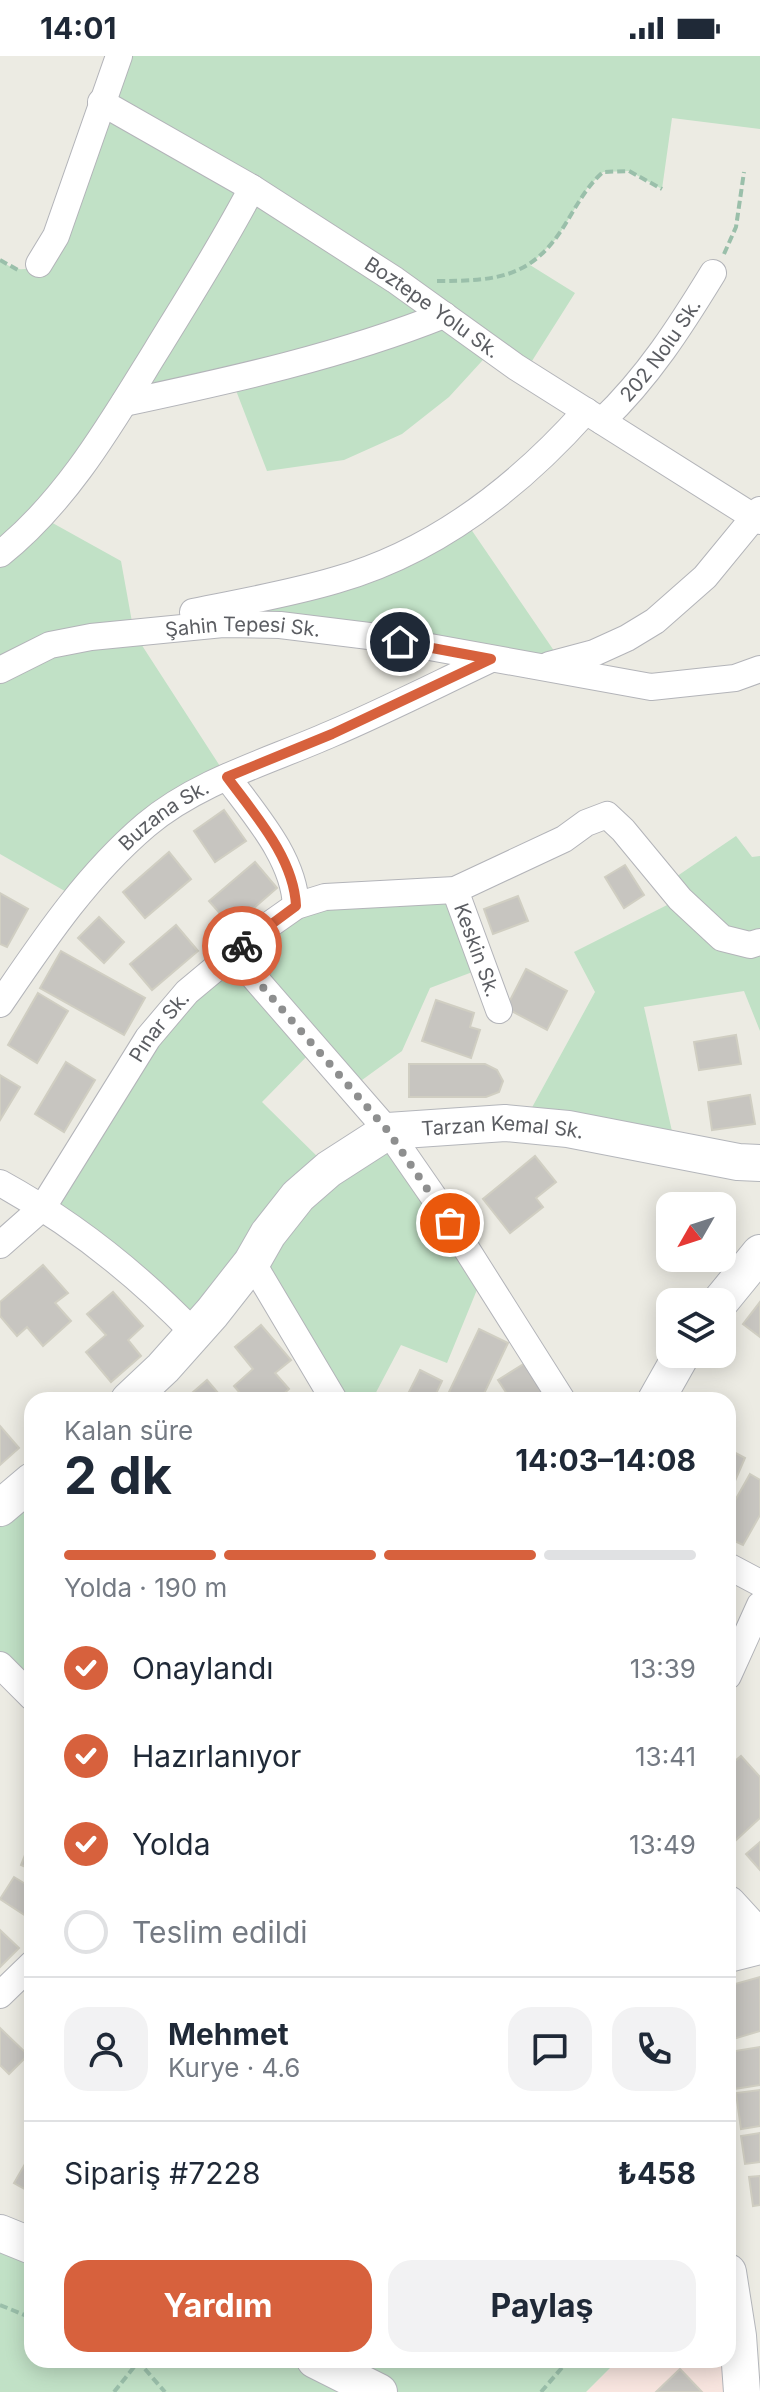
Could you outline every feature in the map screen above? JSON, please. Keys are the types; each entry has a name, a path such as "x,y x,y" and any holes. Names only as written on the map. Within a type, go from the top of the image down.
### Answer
{"street":[{"path":"39,264 56,236 119,56"},
{"name":"Boztepe Yolu Sk.","path":"101,102 252,188 395,280 516,367 758,516"},
{"path":"0,554 54,500 92,450 230,232 252,188"},
{"name":"202 Nolu Sk.","path":"150,631 192,613 339,579 409,551 503,492 594,416 633,391 669,344 713,273"},
{"path":"124,403 232,380 383,339 444,315"},
{"path":"539,668 594,653 655,621 705,577 758,516"},
{"name":"Şahin Tepesi Sk.","path":"0,670 50,645 223,624 280,625 369,636 491,659"},
{"path":"491,659 651,687 735,678 760,669"},
{"name":"Buzana Sk.","path":"0,1004 52,928 98,872 147,824 227,777 332,734 491,659"},
{"path":"227,777 279,853 295,887 296,906"},
{"name":"Pınar Sk.","path":"0,1245 43,1207 148,1038 187,992 296,906 325,897 455,890 564,839 586,823 607,815 680,899 722,938 750,945 760,942"},
{"name":"Keskin Sk.","path":"455,890 499,1010"},
{"path":"233,953 388,1131 433,1196 557,1392"},
{"name":"Tarzan Kemal Sk.","path":"138,1392 194,1333 252,1262 268,1234 298,1196 329,1169 388,1131 505,1123 568,1129 738,1162 760,1163"},
{"path":"0,1183 43,1207 110,1255 161,1299 194,1333"},
{"path":"732,1288 757,1260"},
{"path":"252,1262 329,1392"},
{"path":"661,1392 674,1368"},
{"path":"0,1508 24,1488"},
{"path":"736,1570 760,1583"},
{"path":"736,1658 760,1605"},
{"path":"0,1665 24,1689"},
{"path":"736,1913 760,1939"},
{"path":"736,1952 760,1946"},
{"path":"0,1995 24,1972"},
{"path":"0,2233 24,2243"},
{"path":"736,2296 749,2335 742,2392"},
{"path":"331,2368 379,2392"}],"path":[{"path":"395,280 441,281 511,275 542,255 603,172 629,171 662,189"},
{"path":"713,273 733,236 744,172"},
{"path":"0,2305 24,2315"},
{"path":"114,2392 133,2368"},
{"path":"146,2368 165,2392"},
{"path":"541,2392 560,2368"}],"shaded area":[{"path":"610,2368 732,2368 742,2392 586,2392"}],"green space":[{"path":"119,56 760,56 760,129 672,118 662,189 629,171 603,172 588,187 557,238 530,265 575,293 525,372 492,350 449,397 402,434 344,460 267,471 232,380 123,403 40,516 121,561 134,633 227,777 188,798 77,898 0,854 0,260 19,269 39,264"},
{"path":"464,519 561,661 192,613 273,596"},
{"path":"736,836 752,857 760,856 760,1031 744,991 644,1007 676,1149 523,1124 595,992 574,952 679,899 667,883"},
{"path":"455,890 483,968 430,988 402,1051 351,1088 315,1048 262,1102 329,1168 388,1131 483,1275 447,1363 401,1345 376,1392 329,1392 252,1263 194,1333 43,1207 148,1038 296,906"},
{"path":"24,1488 24,1689 0,1665 0,1508"},
{"path":"0,2233 24,2243 24,2368 610,2368 586,2392 0,2392"}],"building":[{"path":"224,810 246,841 215,862 194,831"},
{"path":"169,852 191,879 145,918 123,892"},
{"path":"255,862 277,888 232,927 209,901"},
{"path":"625,865 644,895 624,908 605,877"},
{"path":"0,893 28,909 7,947 0,944"},
{"path":"518,896 528,921 493,934 484,909"},
{"path":"99,917 124,942 104,963 78,938"},
{"path":"176,925 198,951 152,990 130,964"},
{"path":"61,951 145,998 124,1035 40,988"},
{"path":"526,969 567,991 547,1030 506,1008"},
{"path":"38,993 68,1011 37,1063 8,1045"},
{"path":"436,1000 474,1013 470,1027 480,1030 471,1058 422,1041"},
{"path":"736,1035 741,1064 699,1070 694,1042"},
{"path":"66,1062 95,1080 64,1132 35,1114"},
{"path":"409,1064 485,1064 497,1070 503,1081 499,1092 486,1097 409,1097"},
{"path":"0,1075 20,1087 0,1120"},
{"path":"750,1095 755,1124 712,1130 708,1102"},
{"path":"535,1156 556,1182 536,1198 543,1207 510,1233 483,1199"},
{"path":"43,1265 68,1293 55,1303 71,1321 43,1346 27,1327 17,1336 0,1316 0,1302"},
{"path":"113,1292 143,1326 128,1340 141,1356 111,1382 86,1352 106,1335 87,1314"},
{"path":"760,1302 760,1337 743,1324"},
{"path":"261,1325 291,1360 275,1373 289,1389 286,1392 239,1392 234,1386 253,1369 235,1347"},
{"path":"479,1329 508,1343 485,1392 449,1392"},
{"path":"525,1363 545,1392 506,1392 498,1380"},
{"path":"420,1370 442,1381 437,1392 409,1392"},
{"path":"207,1380 217,1392 193,1392"},
{"path":"0,1426 19,1448 0,1465"},
{"path":"736,1453 745,1458 736,1479"},
{"path":"750,1474 760,1480 760,1515 743,1545 736,1542 736,1499"},
{"path":"741,1756 760,1777 760,1818 736,1840 736,1760"},
{"path":"760,1842 760,1870 746,1854"},
{"path":"14,1877 24,1883 24,1915 0,1899"},
{"path":"0,1930 19,1948 0,1967"},
{"path":"760,1977 760,2031 736,2038 736,1984"},
{"path":"0,2028 24,2051 24,2059 9,2074 0,2065"},
{"path":"760,2047 760,2085 736,2089 736,2051"},
{"path":"760,2090 760,2126 741,2129 736,2093"},
{"path":"760,2133 760,2162 745,2164 741,2136"},
{"path":"24,2166 24,2189 14,2183"},
{"path":"760,2176 760,2205 753,2206 749,2177"},
{"path":"680,2369 702,2392 656,2392"}],"way so far":[{"path":"242,946 233,953 388,1131 450,1223"}],"route":[{"path":"242,946 296,906 295,887 279,853 227,777 332,734 491,659 400,642"}]}
